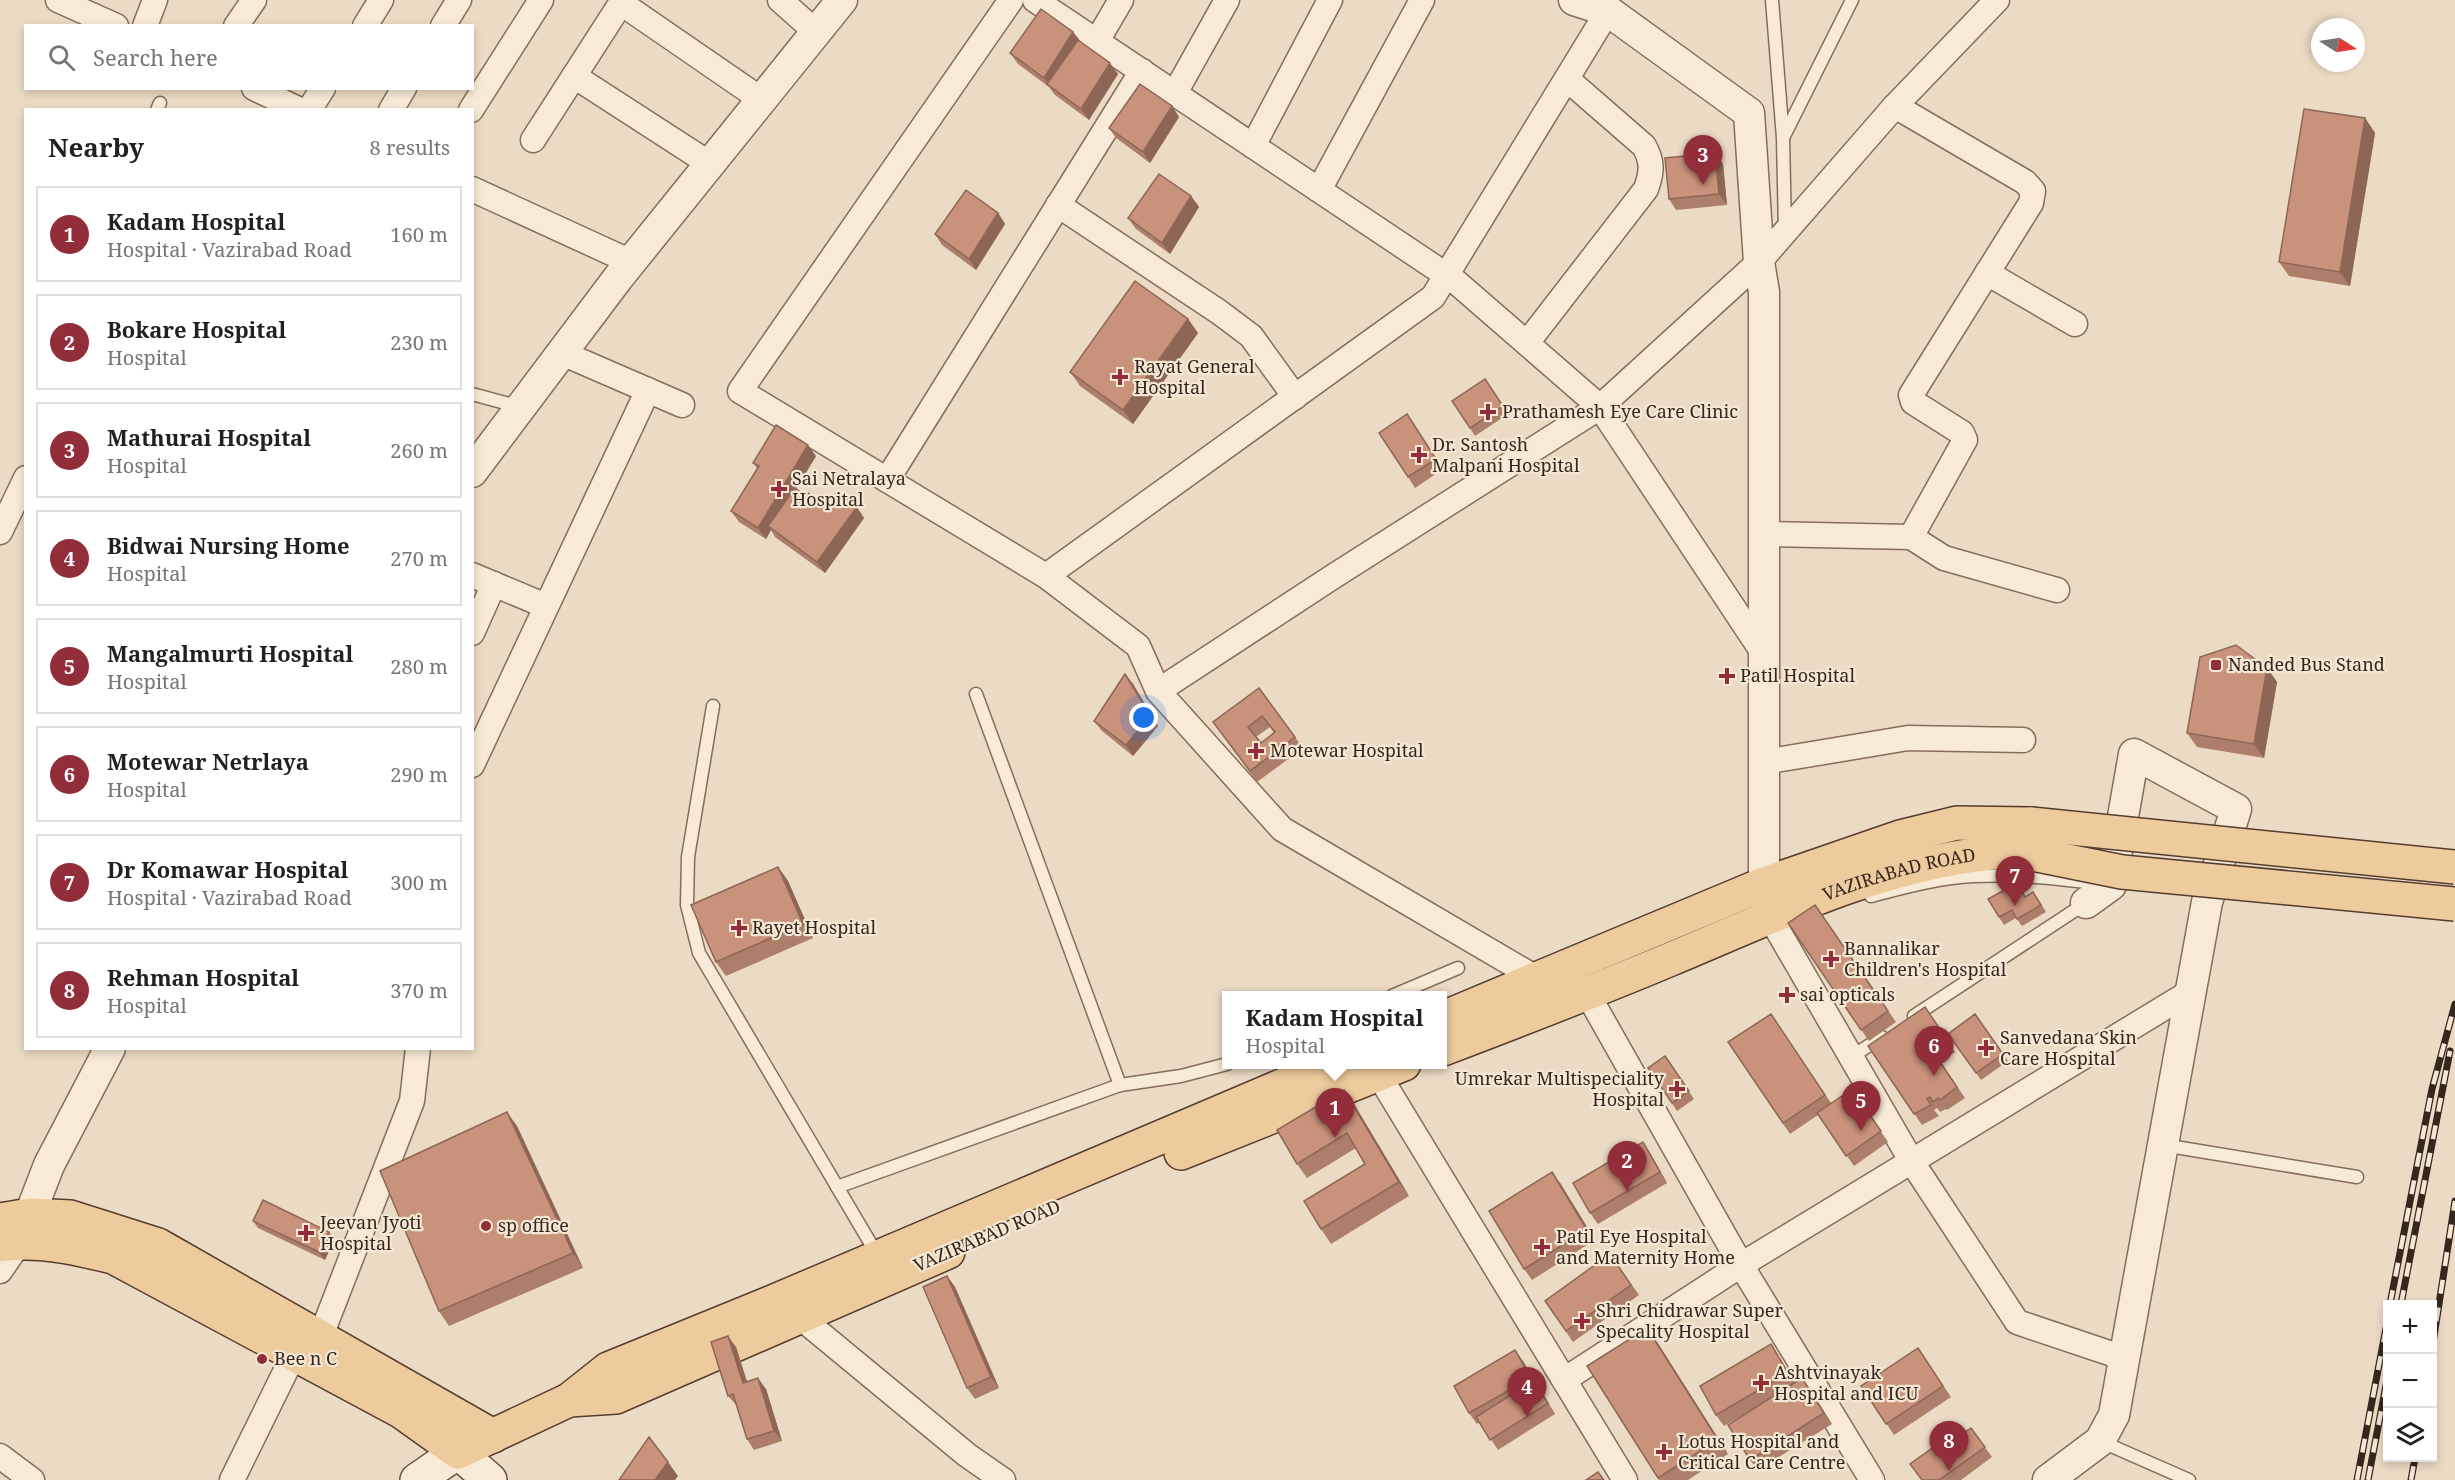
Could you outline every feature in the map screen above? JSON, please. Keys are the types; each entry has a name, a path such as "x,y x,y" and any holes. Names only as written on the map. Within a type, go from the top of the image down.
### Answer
{"main road":[{"name":"VAZIRABAD ROAD","path":"1447,1016 1764,884 1900,837 1956,823 2030,839 2122,872 2455,904"},
{"name":"VAZIRABAD ROAD","path":"1447,1047 1672,959 1778,924 1859,883 1921,865 1986,853 2030,839 2455,867"},
{"path":"1659,928 1672,959"},
{"name":"VAZIRABAD ROAD","path":"417,1480 458,1452 569,1400 608,1369 1324,1069"},
{"name":"VAZIRABAD ROAD","path":"569,1400 616,1396 1144,1168 1382,1069"},
{"path":"12,1231 112,1257 308,1351 494,1436"},
{"path":"308,1351 402,1412 458,1452 490,1480"}],"street":[{"path":"57,0 111,15"},
{"path":"146,24 155,0"},
{"path":"237,24 254,0"},
{"path":"365,24 381,0"},
{"path":"444,24 459,0"},
{"path":"472,108 541,0"},
{"path":"780,0 816,32"},
{"path":"474,469 631,262 842,0"},
{"path":"1011,0 740,391 1046,576 1138,646 1158,691 1282,829 1536,978"},
{"path":"1035,0 1446,275 1600,407 1764,654"},
{"path":"1097,41 1120,0"},
{"path":"1175,93 1227,0"},
{"path":"1253,146 1330,0"},
{"path":"1319,190 1422,0"},
{"path":"1574,0 1608,11 1749,113 1764,292 1764,884 1778,924 1912,1162 2017,1322 2124,1358"},
{"path":"1158,691 1600,407 1760,262 1895,106 1998,0"},
{"path":"533,141 622,1 762,100"},
{"path":"1046,576 1433,297 1608,11"},
{"path":"887,480 1142,71"},
{"path":"574,76 710,164"},
{"path":"1527,344 1646,189 1652,173 1650,158 1644,146 1566,79"},
{"path":"259,90 296,108"},
{"path":"310,108 322,90"},
{"path":"392,108 403,90"},
{"path":"1895,106 2030,186 2032,191 2031,203 1911,395 1913,402 1962,433 1965,440 1911,537"},
{"path":"474,190 631,262"},
{"path":"1058,206 1219,312 1251,336 1295,397"},
{"path":"1987,273 2075,324"},
{"path":"562,352 682,405"},
{"path":"474,761 648,390"},
{"path":"0,531 24,482"},
{"path":"1764,534 1911,537 1944,558 2058,590"},
{"path":"474,623 483,579 546,606"},
{"path":"1764,762 1908,738 2023,740"},
{"path":"2048,1480 2100,1441 2114,1415 2207,902 2236,809 2134,753 2111,885 2086,903"},
{"path":"1563,1380 1741,1265 2190,992"},
{"path":"1587,993 1741,1265 1872,1480"},
{"path":"0,1271 12,1231 109,1050"},
{"path":"232,1480 308,1351 412,1101 418,1050"},
{"path":"1385,1069 1563,1380 1625,1480"},
{"path":"800,1317 967,1455 1003,1480"},
{"path":"0,1456 32,1480"}],"lane":[{"path":"1772,0 1783,138 1785,232"},
{"path":"1783,138 1852,0"},
{"path":"474,395 521,407"},
{"path":"976,694 1120,1085"},
{"path":"713,706 688,857 687,905 699,954 879,1257"},
{"path":"1856,900 1917,884 1953,878 1999,876 2111,885"},
{"path":"1851,1057 2086,903"},
{"path":"1404,991 1458,968"},
{"path":"837,1186 1120,1085 1172,1078 1222,1065"},
{"path":"2163,1145 2357,1177"},
{"path":"2100,1441 2190,1480"}],"building":[{"path":"1041,9 1073,32 1044,78 1010,53"},
{"path":"1078,40 1110,63 1081,109 1047,84"},
{"path":"1140,84 1172,106 1143,152 1109,128"},
{"path":"2304,109 2365,118 2340,272 2279,262"},
{"path":"1715,153 1719,194 1669,199 1665,158"},
{"path":"1159,174 1191,196 1162,243 1128,218"},
{"path":"966,190 998,213 969,259 935,234"},
{"path":"1135,281 1188,319 1123,410 1070,372"},
{"path":"1485,379 1503,406 1470,428 1452,401"},
{"path":"1407,414 1436,459 1408,477 1379,433"},
{"path":"776,425 808,445 758,528 731,511 759,466 753,463"},
{"path":"795,488 806,496 808,493 827,506 837,492 857,507 817,562 768,526"},
{"path":"2236,645 2267,668 2254,744 2187,733 2200,657"},
{"path":"1125,674 1150,715 1126,745 1094,721"},
{"path":"1259,688 1295,737 1250,771 1213,722","holes":["1262,716 1275,732 1261,743 1248,727"]},
{"path":"778,867 803,924 716,962 691,905"},
{"path":"2017,883 2025,897 2033,892 2041,905 2017,919 2012,910 1999,917 1988,899"},
{"path":"1815,905 1888,1011 1861,1030 1788,923"},
{"path":"1925,1007 1948,1041 1941,1046 1937,1040 1932,1043 1936,1049 1933,1052 1957,1087 1940,1100 1938,1098 1933,1102 1930,1097 1927,1099 1931,1105 1914,1114 1868,1046"},
{"path":"1771,1014 1825,1095 1783,1123 1728,1042"},
{"path":"1975,1014 2003,1054 1976,1073 1948,1034"},
{"path":"1665,1056 1689,1091 1672,1103 1648,1068"},
{"path":"1852,1089 1881,1131 1846,1156 1817,1113"},
{"path":"1344,1090 1399,1182 1321,1229 1304,1201 1365,1164 1347,1133 1297,1164 1277,1130"},
{"name":"sp office","path":"507,1112 573,1253 439,1311 380,1171"},
{"path":"1643,1142 1660,1172 1590,1213 1573,1183"},
{"path":"1552,1172 1587,1230 1524,1269 1489,1211"},
{"path":"263,1200 329,1232 319,1252 253,1221"},
{"path":"1610,1254 1631,1285 1566,1331 1545,1301"},
{"path":"947,1276 991,1377 967,1388 923,1287"},
{"path":"1647,1328 1718,1440 1658,1478 1587,1366"},
{"path":"728,1336 743,1383 758,1378 774,1431 747,1439 733,1394 728,1396 711,1342"},
{"path":"1771,1344 1788,1373 1716,1415 1700,1386"},
{"path":"1918,1348 1943,1386 1886,1424 1861,1386"},
{"path":"1515,1350 1531,1378 1469,1413 1454,1386"},
{"path":"1802,1378 1824,1413 1750,1460 1728,1425"},
{"path":"1533,1381 1548,1403 1490,1440 1476,1417"},
{"path":"1971,1428 1985,1447 1939,1480 1922,1480 1910,1464 1945,1439 1948,1444"},
{"path":"649,1437 668,1462 655,1480 619,1480"},
{"path":"1598,1472 1604,1480 1586,1480"}],"railway":[{"path":"2391,1300 2432,1089 2455,1004"},
{"path":"2402,1300 2450,1051"},
{"path":"2437,1317 2455,1201"},
{"path":"2357,1480 2383,1344"},
{"path":"2368,1480 2383,1401"},
{"path":"2411,1480 2414,1462"}],"place":[{"name":"Mathurai Hospital","path":"1703,185"},
{"name":"Rayat General Hospital","path":"1120,377"},
{"name":"Prathamesh Eye Care Clinic","path":"1488,412"},
{"name":"Dr. Santosh Malpani Hospital","path":"1419,455"},
{"name":"Sai Netralaya Hospital","path":"779,489"},
{"name":"Nanded Bus Stand","path":"2216,665"},
{"name":"Patil Hospital","path":"1727,676"},
{"name":"Motewar Hospital","path":"1256,751"},
{"name":"Dr Komawar Hospital","path":"2015,906"},
{"name":"Rayet Hospital","path":"739,928"},
{"name":"Bannalikar Children's Hospital","path":"1831,959"},
{"name":"sai opticals","path":"1787,995"},
{"name":"Sanvedana Skin Care Hospital","path":"1986,1048"},
{"name":"Motewar Netrlaya","path":"1934,1076"},
{"name":"Umrekar Multispeciality Hospital","path":"1677,1089"},
{"name":"Mangalmurti Hospital","path":"1861,1131"},
{"name":"Kadam Hospital","path":"1335,1138"},
{"name":"Bokare Hospital","path":"1627,1191"},
{"name":"sp office","path":"486,1226"},
{"name":"Jeevan Jyoti Hospital","path":"306,1233"},
{"name":"Patil Eye Hospital and Maternity Home","path":"1542,1247"},
{"name":"Shri Chidrawar Super Specality Hospital","path":"1582,1321"},
{"name":"Bee n C","path":"262,1359"},
{"name":"Ashtvinayak Hospital and ICU","path":"1761,1383"},
{"name":"Bidwai Nursing Home","path":"1527,1417"},
{"name":"Lotus Hospital and Critical Care Centre","path":"1664,1452"},
{"name":"Rehman Hospital","path":"1949,1471"}]}
